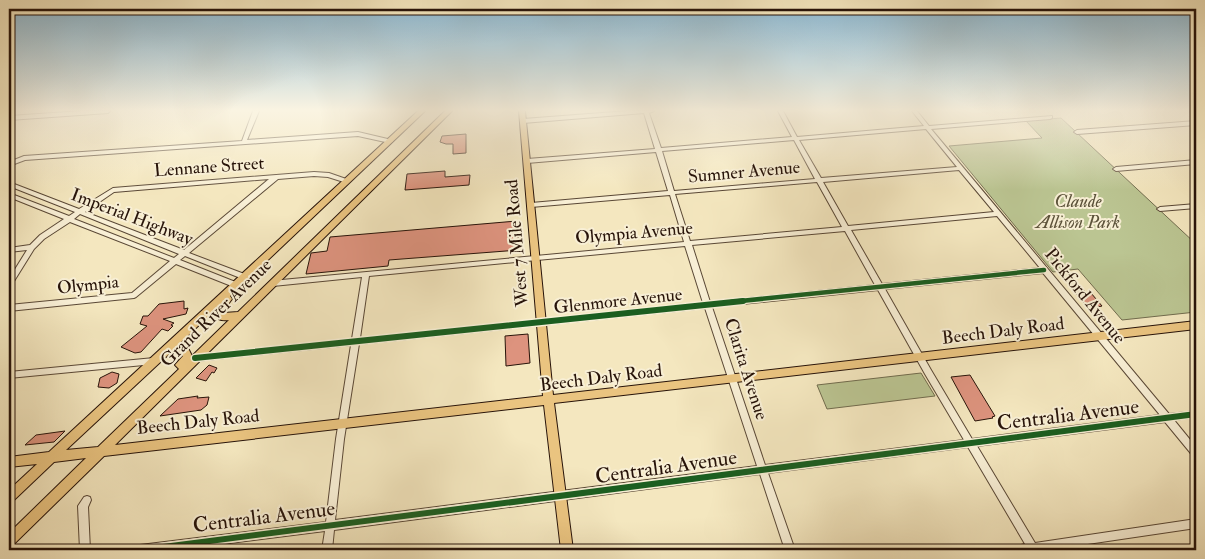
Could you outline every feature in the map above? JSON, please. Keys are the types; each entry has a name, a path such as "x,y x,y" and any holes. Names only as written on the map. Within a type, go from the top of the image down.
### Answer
{"main road":[{"name":"Grand River Avenue","path":"9,497 394,137"},
{"path":"395,164 398,155 415,137"},
{"name":"Grand River Avenue","path":"9,541 161,390 422,137"},
{"name":"West 7 Mile Road","path":"525,137 549,401 566,550"},
{"path":"242,313 224,317 218,312 222,305 278,252 286,238"},
{"name":"Beech Daly Road","path":"9,462 1196,325"},
{"path":"161,390 163,382 188,357 184,349 179,346 164,352"}],"street":[{"path":"244,142 246,137"},
{"path":"9,164 24,158 314,137"},
{"path":"372,137 390,141"},
{"name":"Clarita Avenue","path":"653,137 732,380 790,550"},
{"path":"527,161 807,137"},
{"name":"Pickford Avenue","path":"934,137 1196,453"},
{"path":"796,138 920,358 1033,549"},
{"path":"1116,169 1196,162"},
{"name":"Sumner Avenue","path":"531,206 960,168"},
{"name":"Lennane Street","path":"9,284 32,247 42,237 105,193 116,189 322,174 347,180"},
{"name":"Olympia","path":"9,308 130,296 137,293 277,177"},
{"name":"Imperial Highway","path":"9,184 245,277"},
{"name":"Imperial Highway","path":"9,195 236,285"},
{"path":"1160,209 1196,206"},
{"name":"Olympia Avenue","path":"273,283 998,214"},
{"path":"9,250 32,247"},
{"name":"Glenmore Avenue","path":"195,358 1044,270"},
{"path":"327,550 343,424 366,274"},
{"path":"9,375 154,361"},
{"name":"Centralia Avenue","path":"140,550 1196,414"},
{"path":"85,550 83,506 87,500"},
{"path":"1016,550 1196,524"}],"green space":[{"name":"Claude Allison Park","path":"1081,137 1196,244 1196,312 1122,320 1078,269 1053,272 949,146 1042,138"},
{"path":"921,373 935,396 827,409 817,385"}],"building":[{"path":"442,137 466,137 466,153 453,154 453,144 440,142"},
{"path":"445,171 445,177 470,175 469,185 405,190 407,174"},
{"path":"517,221 519,250 389,260 388,266 306,274 311,253 327,251 330,237"},
{"path":"1084,290 1087,294 1091,293 1102,306 1089,309 1074,291"},
{"path":"184,301 184,309 188,308 186,314 163,319 174,323 171,325 173,326 168,331 162,329 141,352 135,353 121,347 147,326 140,324 143,316 148,316 159,304"},
{"path":"528,334 530,363 506,366 505,336"},
{"path":"209,365 217,368 206,381 196,378"},
{"path":"112,372 119,374 117,383 109,388 98,387 100,378"},
{"path":"970,375 995,416 993,418 975,421 951,377"},
{"path":"198,396 197,398 209,397 207,405 201,410 160,416 178,399"},
{"path":"65,431 54,442 25,445 36,435"}],"cycle path":[{"path":"195,358 1044,270"},
{"path":"140,550 1196,414"}]}
